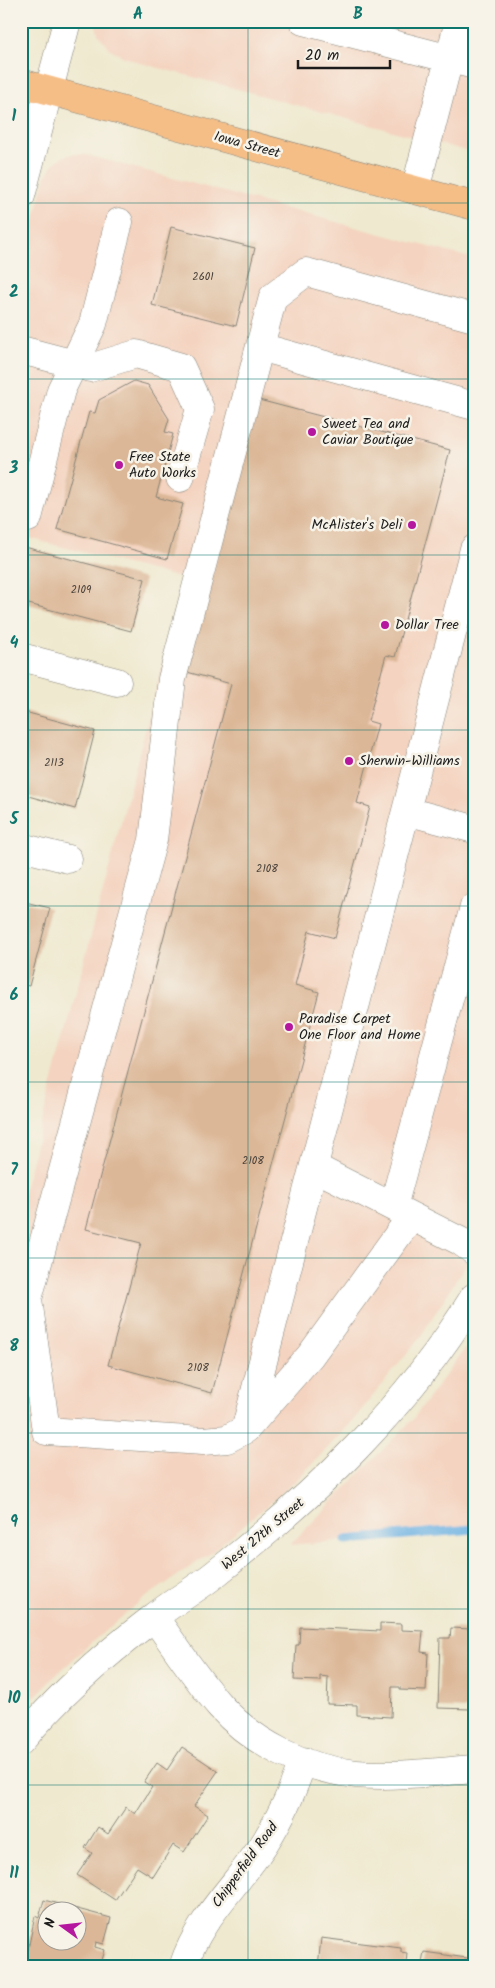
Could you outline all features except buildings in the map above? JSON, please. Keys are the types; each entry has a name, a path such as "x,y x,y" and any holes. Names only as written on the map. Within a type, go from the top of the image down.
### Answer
{"highway":[{"name":"Iowa Street","path":"21,83 474,206"}],"street":[{"path":"21,196 67,21"},
{"path":"303,21 376,30 461,62"},
{"path":"415,190 461,62 459,21"},
{"path":"28,518 61,390 93,324 119,222"},
{"path":"474,318 306,272 273,297 172,679 153,840 28,1300 46,1431 203,1441 227,1439 246,1429 310,1356 402,1212 474,907"},
{"path":"260,347 474,406"},
{"path":"21,350 90,368 136,354 181,367 200,409 180,478"},
{"path":"246,1429 474,548"},
{"path":"21,657 117,682"},
{"path":"406,811 474,829"},
{"path":"21,847 68,859"},
{"path":"314,1167 460,1241 474,1251"},
{"name":"West 27th Street","path":"21,1741 93,1666 154,1617 213,1576 277,1524 335,1472 425,1369 457,1325 474,1297"},
{"path":"154,1617 220,1706 250,1734 278,1752 314,1766 355,1774 409,1774 474,1769"},
{"name":"Chipperfield Road","path":"183,1967 189,1946 264,1845 287,1805 303,1761"}],"path":[{"path":"471,139 474,130"}],"shaded area":[{"path":"95,21 474,21 474,153 141,63 122,56 109,48 98,34"},
{"path":"83,154 474,259 474,1252 419,1339 351,1423 297,1480 208,1555 142,1600 92,1642 21,1711 21,1202 185,579 21,536 21,271 46,176 53,164 62,157"},
{"path":"474,1337 474,1529 290,1545 413,1419"}],"waterway":[{"path":"346,1540 474,1529"}],"place":[{"name":"Sweet Tea and Caviar Boutique","path":"312,432"},
{"name":"Free State Auto Works","path":"119,465"},
{"name":"McAlister's Deli","path":"412,525"},
{"name":"Dollar Tree","path":"385,625"},
{"name":"Sherwin-Williams","path":"349,761"},
{"name":"Paradise Carpet One Floor and Home","path":"289,1027"}]}
